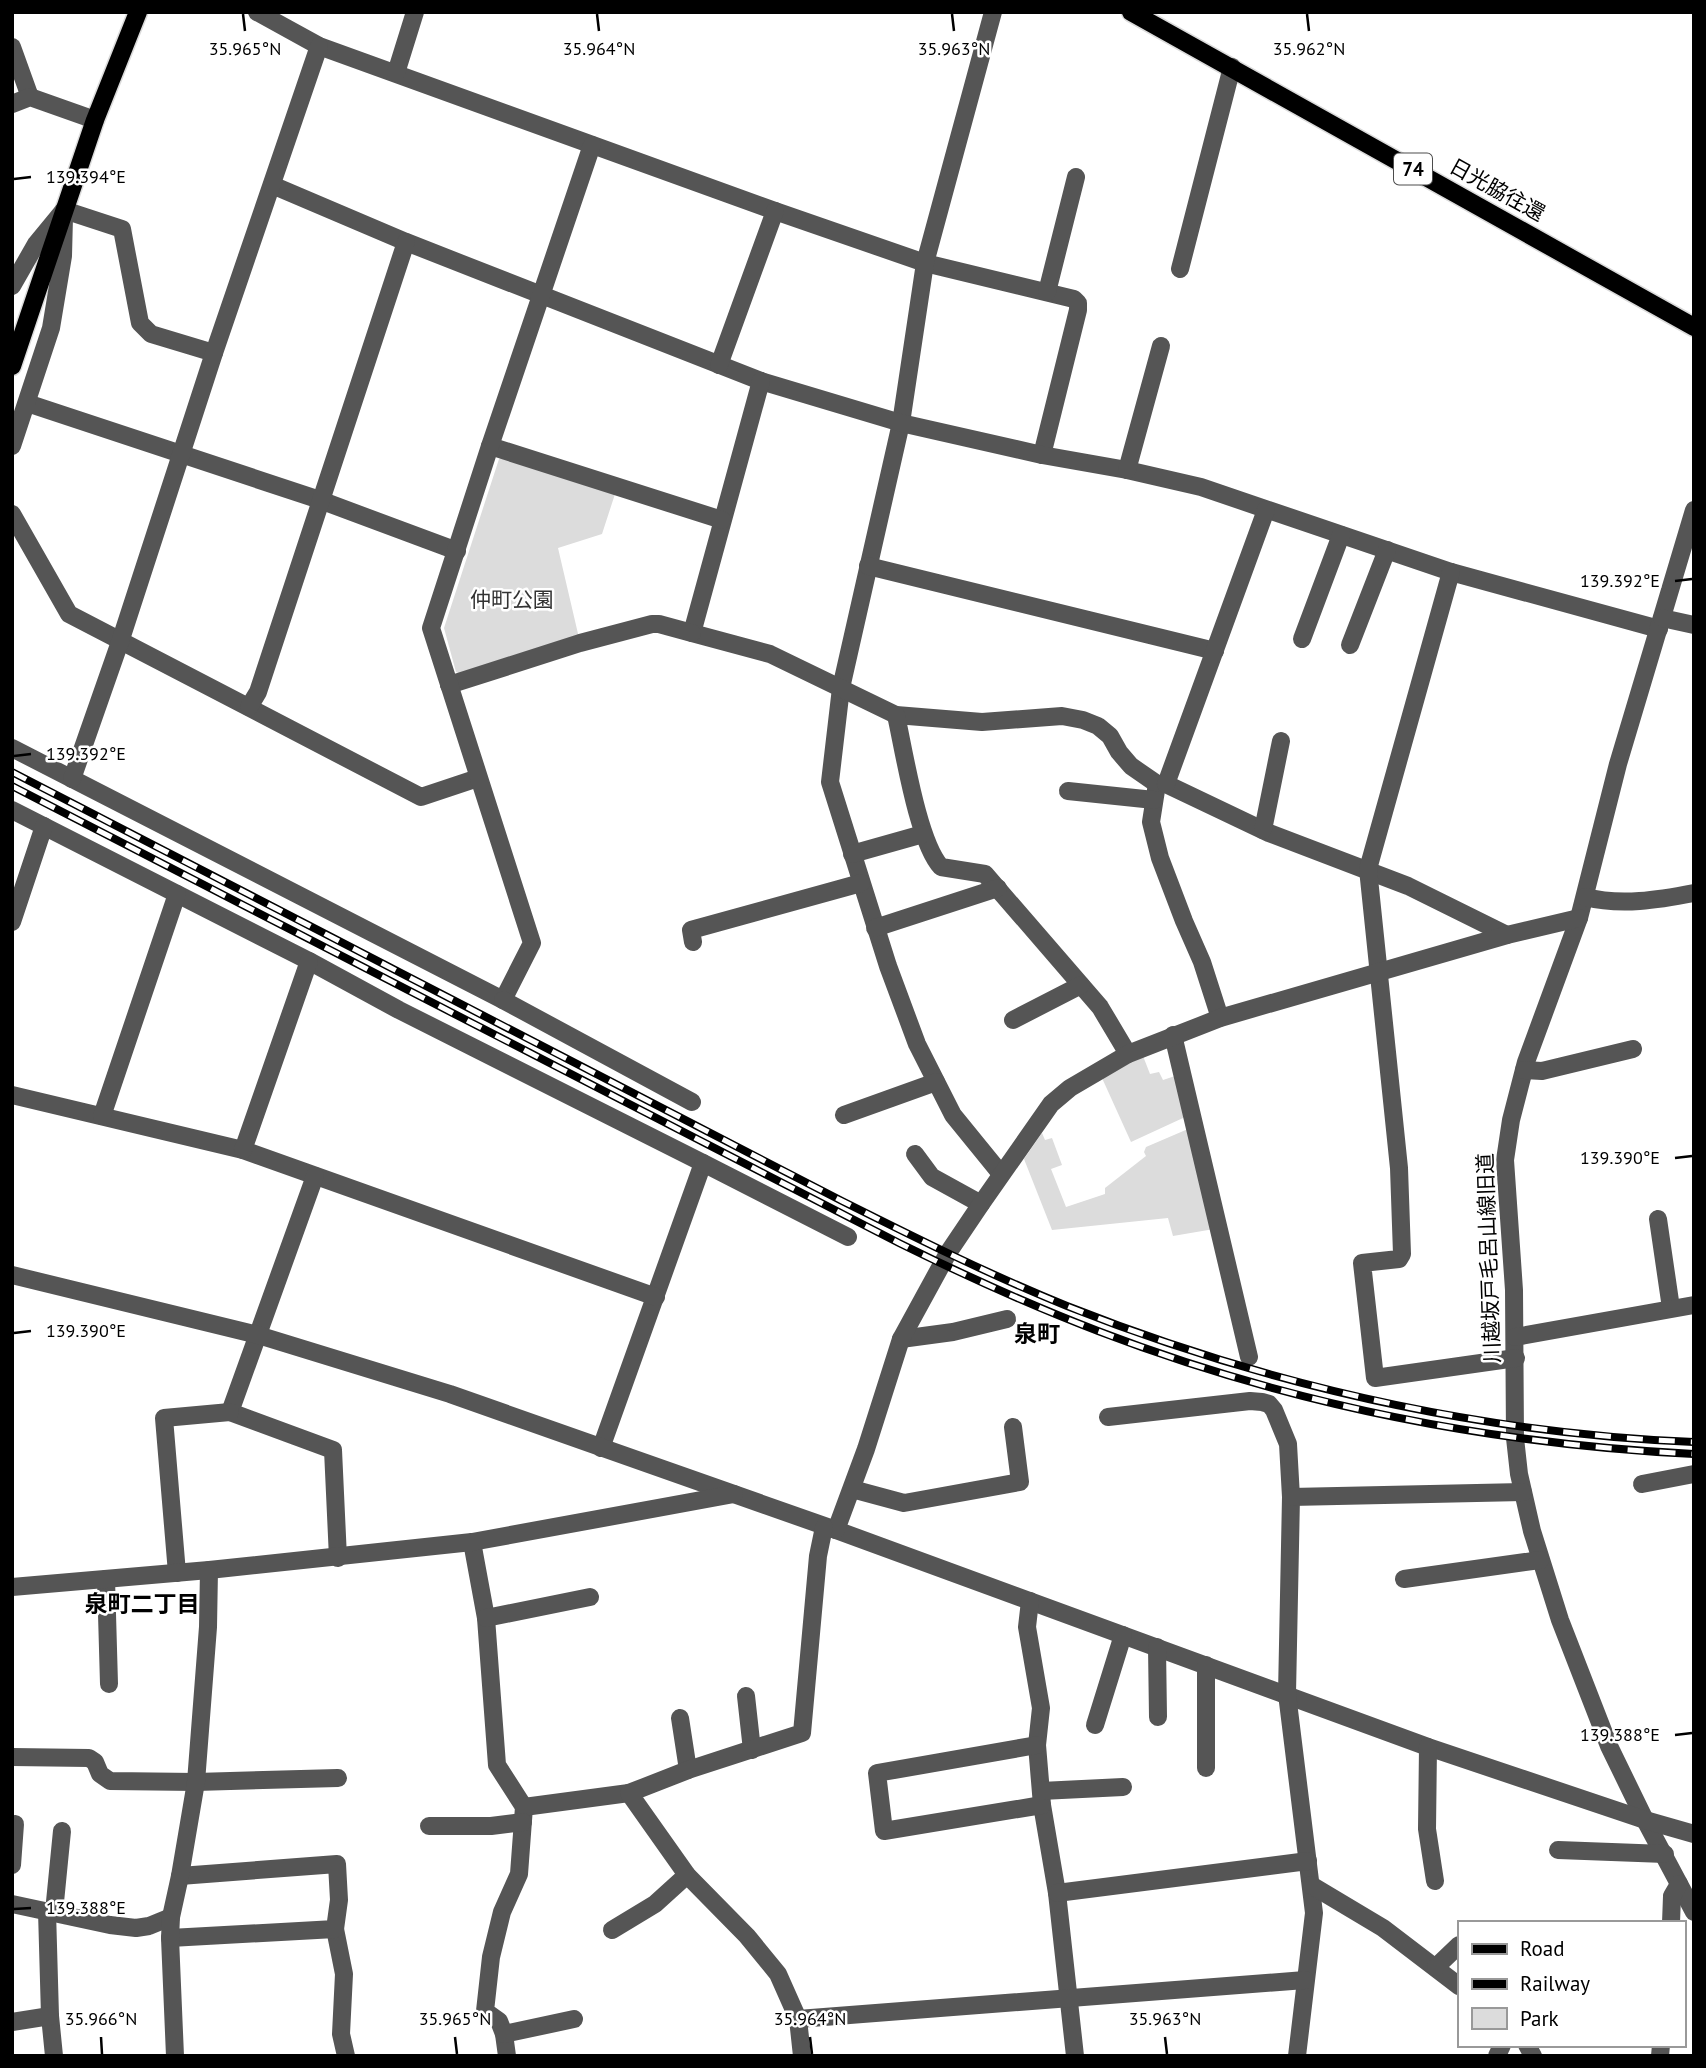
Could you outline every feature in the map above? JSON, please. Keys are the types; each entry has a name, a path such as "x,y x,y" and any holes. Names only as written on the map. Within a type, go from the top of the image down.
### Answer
{"main road":[{"path":"12,366 95,120 138,12"},
{"name":"日光脇往還","path":"1131,12 1694,327"}],"street":[{"path":"257,12 319,46 775,211 925,263 1074,299 1078,303 1042,455"},
{"path":"396,73 415,12"},
{"path":"993,12 925,263 901,423 841,688 830,782 888,966 917,1044 953,1115 1001,1174"},
{"path":"72,779 319,46"},
{"path":"12,47 30,97"},
{"path":"1180,269 1232,68"},
{"path":"12,104 30,97 95,120"},
{"path":"503,1000 531,943 431,628 489,446 592,145"},
{"path":"1047,292 1076,177"},
{"path":"272,185 406,242 761,381 901,423 1200,487 1451,572 1660,623 1694,625"},
{"path":"64,210 122,229 140,323 152,334 214,353"},
{"path":"12,286 36,244 64,210"},
{"path":"12,446 51,328 64,256 64,210"},
{"path":"719,365 775,211"},
{"path":"249,707 258,692 406,242"},
{"path":"1128,470 1161,346"},
{"path":"692,633 761,381"},
{"path":"27,403 320,500 457,551"},
{"path":"489,446 722,520"},
{"path":"1220,1018 1202,962 1160,858 1151,822 1159,789 1215,652 1266,509"},
{"name":"川越坂戸毛呂山線旧道","path":"1694,510 1618,764 1579,918 1524,1070 1511,1120 1505,1160 1516,1337 1515,1438 1523,1492 1540,1560 1593,1709 1645,1820 1694,1912"},
{"path":"12,514 69,614 421,797 478,778"},
{"path":"1302,639 1341,535"},
{"path":"1350,645 1387,550"},
{"path":"868,566 1215,652"},
{"path":"1451,572 1368,869 1399,1168 1402,1254 1399,1259 1362,1263 1375,1378 1516,1358"},
{"path":"449,685 580,643 659,624 770,654 896,715 982,722 1062,716 1083,720 1098,726 1110,736 1131,766 1159,789 1368,869 1507,935"},
{"path":"896,715 923,834 936,862 941,867 985,874 1100,1007 1128,1054"},
{"path":"1262,830 1281,741"},
{"path":"12,748 503,1000 692,1102"},
{"path":"1068,791 1159,789"},
{"path":"12,810 309,961 398,1010 848,1237"},
{"path":"12,922 44,827"},
{"path":"852,854 923,834"},
{"path":"693,942 691,930 861,883"},
{"path":"876,928 998,888"},
{"path":"102,1116 177,894"},
{"path":"1585,897 1638,902 1693,900"},
{"path":"429,1826 491,1825 524,1814 629,1793 688,1770 802,1733 818,1556 852,1489 901,1339 948,1254 1001,1174 1051,1104 1070,1087 1128,1054 1220,1018 1507,935 1579,918"},
{"path":"243,1150 309,961"},
{"path":"1013,1020 1081,985"},
{"path":"1173,1035 1250,1357"},
{"path":"1524,1070 1542,1071 1633,1049"},
{"path":"844,1115 936,1082"},
{"path":"12,1095 243,1150 656,1297"},
{"path":"915,1154 932,1177 981,1204"},
{"path":"601,1448 703,1163"},
{"path":"230,1412 315,1176"},
{"path":"1658,1219 1671,1308"},
{"path":"12,1275 258,1335 450,1394 830,1528 1428,1747 1694,1834"},
{"path":"1516,1337 1694,1305"},
{"path":"901,1339 953,1332 1007,1319"},
{"path":"1108,1417 1262,1402 1269,1404 1274,1410 1288,1444 1291,1497 1287,1694 1314,1913 1297,2056"},
{"path":"177,1573 164,1418 230,1412 333,1450 338,1558"},
{"path":"852,1489 904,1503 1020,1482 1013,1427"},
{"path":"1642,1484 1694,1474"},
{"path":"1291,1497 1523,1492"},
{"path":"12,1587 338,1558 472,1542 735,1494"},
{"path":"472,1542 486,1618 497,1765 524,1814 519,1874 502,1912 491,1957 485,2011 499,2021 507,2056"},
{"path":"1404,1579 1540,1560"},
{"path":"175,2056 171,1917 196,1782 208,1627 209,1570"},
{"path":"106,1579 109,1684"},
{"path":"486,1618 590,1597"},
{"path":"1030,1601 1027,1627 1041,1708 1037,1745 1042,1798 1057,1894 1075,2056"},
{"path":"1095,1726 1123,1635"},
{"path":"1157,1647 1158,1717"},
{"path":"1206,1665 1206,1768"},
{"path":"746,1696 751,1750"},
{"path":"680,1718 688,1770"},
{"path":"1037,1745 877,1773 884,1831 1042,1798 1123,1787"},
{"path":"1428,1747 1427,1829 1435,1881"},
{"path":"12,1757 89,1758 95,1762 100,1774 110,1781 196,1782 338,1777"},
{"path":"629,1793 687,1875 747,1936 778,1974 798,2019 802,2056"},
{"path":"12,1865 15,1825"},
{"path":"54,2056 50,2016 50,1912 62,1831"},
{"path":"1558,1850 1665,1854"},
{"path":"1057,1894 1308,1861"},
{"path":"180,1876 337,1864 340,1900 335,1929 344,1974 341,2034 346,2056"},
{"path":"612,1930 655,1904 687,1875"},
{"path":"1671,1921 1672,1896 1679,1884"},
{"path":"1311,1885 1383,1928 1458,1985"},
{"path":"12,1904 136,1928 171,1917"},
{"path":"170,1938 335,1929"},
{"path":"1436,1967 1458,1946"},
{"path":"798,2019 1305,1980"},
{"path":"12,2022 50,2016"},
{"path":"504,2034 574,2019"}],"green space":[{"name":"仲町公園","path":"505,456 615,494 602,534 558,548 579,638 461,674 456,672 444,628 499,459"},
{"path":"1143,1056 1150,1074 1159,1072 1163,1080 1178,1075 1186,1112 1183,1118 1131,1142 1102,1078"},
{"path":"1188,1129 1214,1229 1173,1236 1168,1218 1052,1230 1024,1159 1042,1133 1045,1140 1052,1138 1062,1165 1051,1169 1066,1207 1105,1194 1105,1188 1146,1156 1146,1147"}],"railway":[{"path":"12,772 842,1201 981,1269 1067,1306 1219,1359 1375,1400 1533,1428 1694,1442"},
{"path":"12,786 899,1243 997,1289 1098,1331 1243,1380 1391,1416 1542,1441 1694,1454"}],"district":[{"name":"泉町","path":"1037,1334"},
{"name":"泉町二丁目","path":"142,1604"}]}
